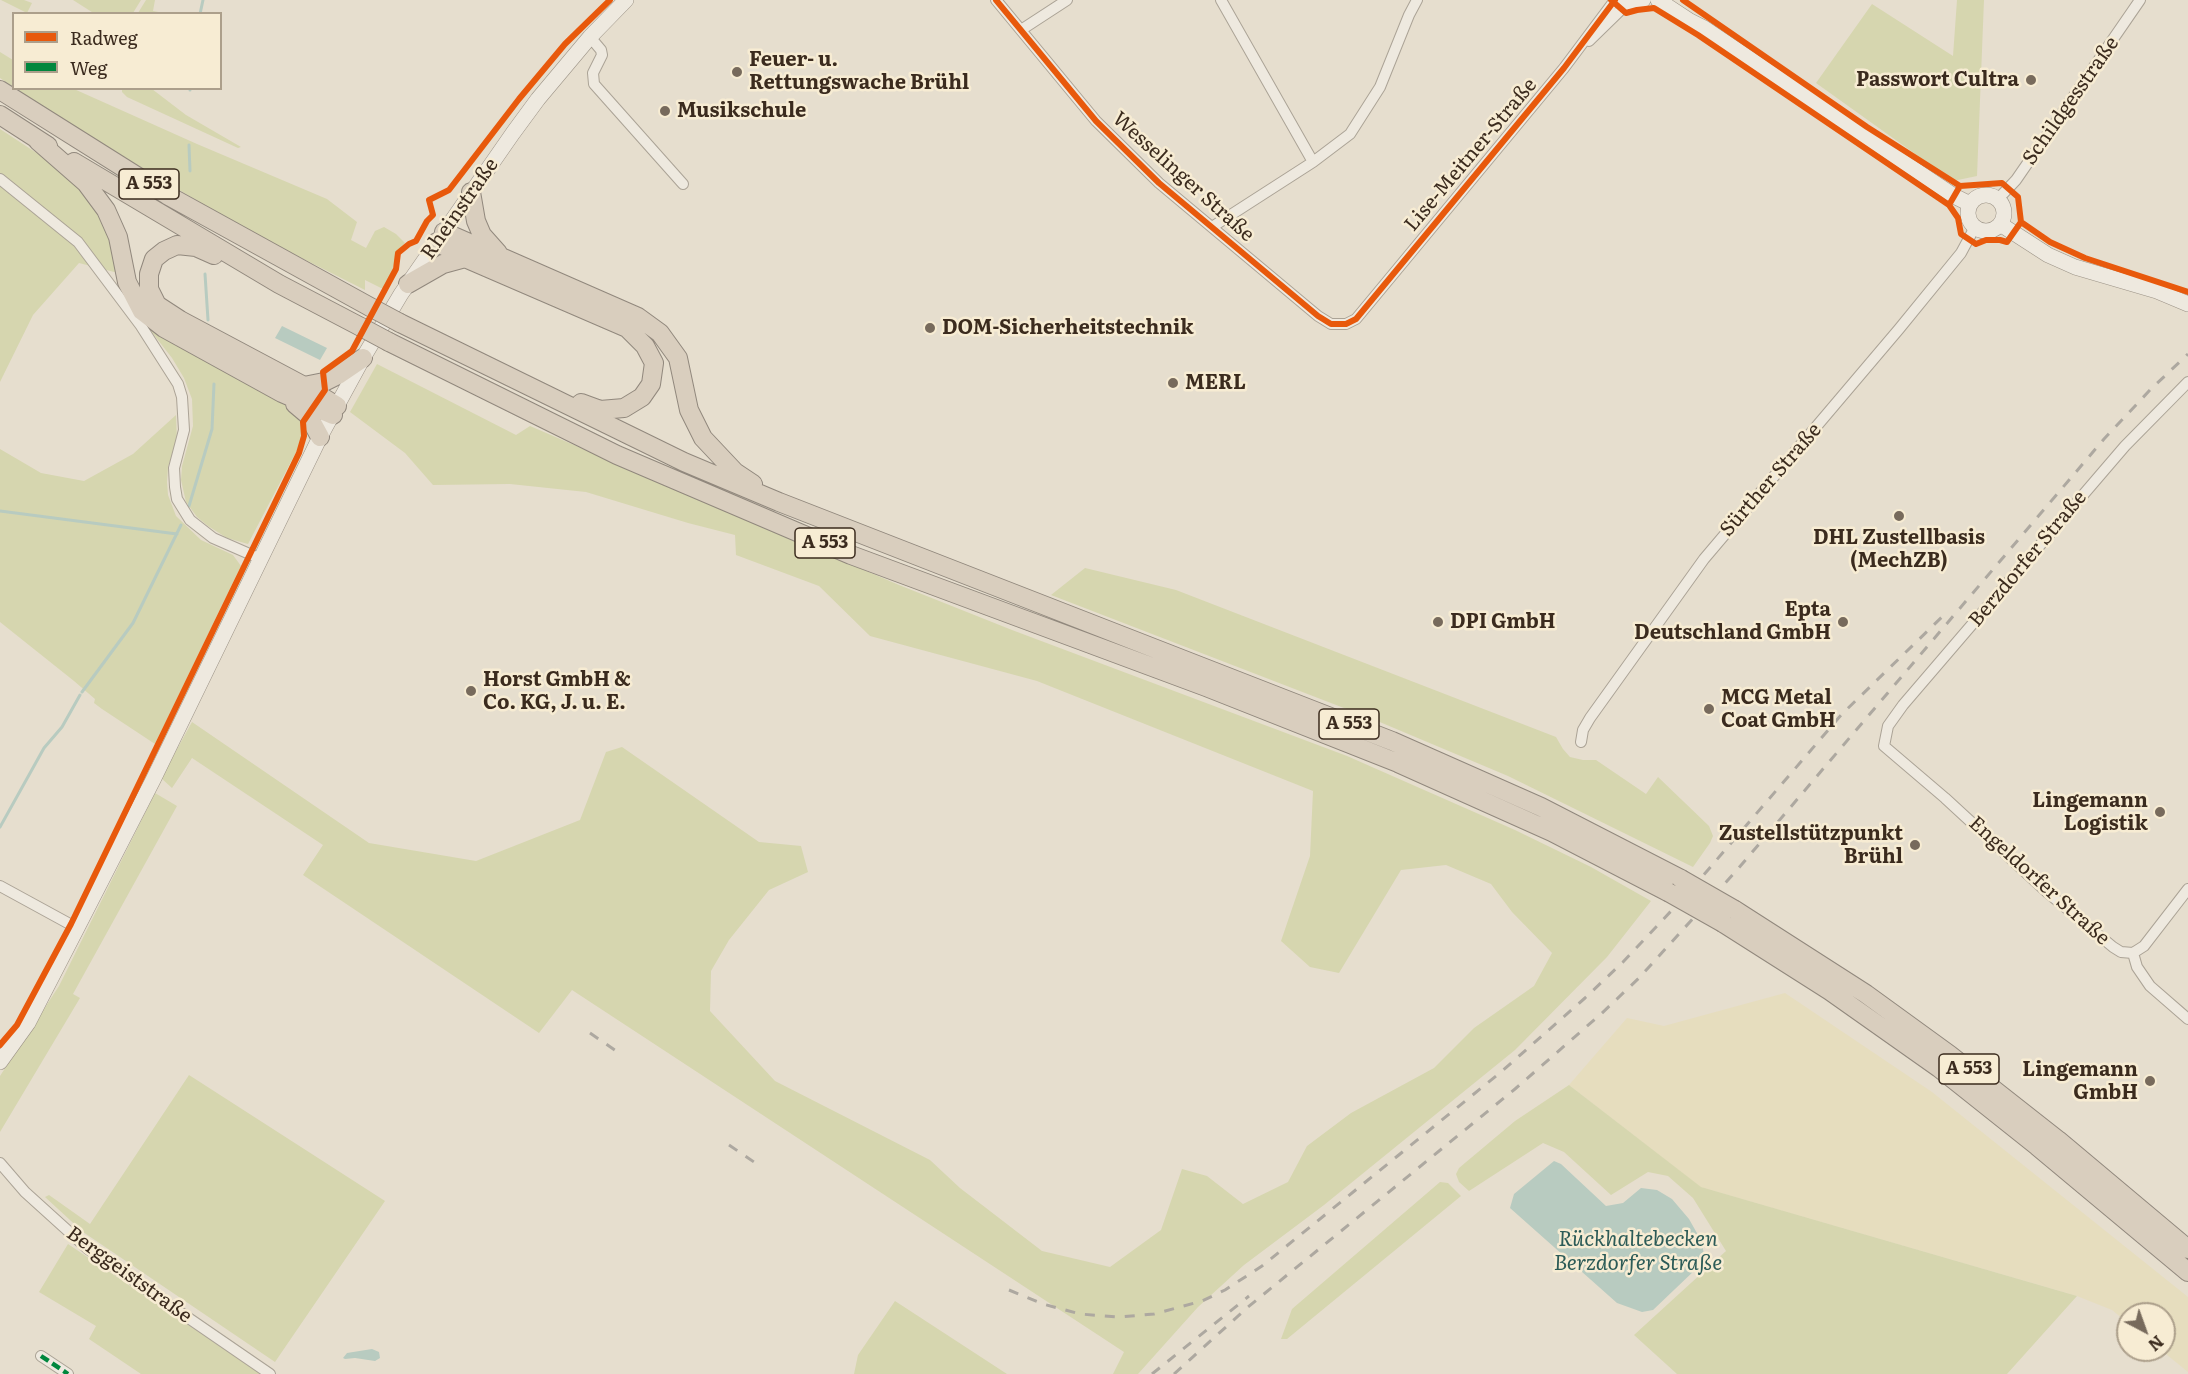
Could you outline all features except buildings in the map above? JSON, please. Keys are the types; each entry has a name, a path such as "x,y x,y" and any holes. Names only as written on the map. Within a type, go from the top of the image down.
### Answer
{"highway":[{"name":"A 553","path":"0,90 167,195 372,308 684,462 779,502 1403,746 1541,807 1866,994 1950,1054 2058,1140 2188,1249"},
{"name":"A 553","path":"0,115 38,141 279,284 617,455 851,555 1239,700 1414,770 1675,885"},
{"path":"38,141 86,183 106,210 118,237 127,282 142,311 164,328 282,393 335,411"},
{"path":"471,192 479,228 504,259"},
{"path":"440,237 465,258 627,328 645,346 654,363 651,384 642,397 624,408 600,410 500,373"},
{"path":"440,237 504,259 638,317 660,333 678,358 689,410 703,438 735,472 779,502"},
{"path":"279,284 196,247 177,245 154,259 149,274 149,289 157,305 180,320 304,386 335,411"},
{"path":"408,284 443,264 465,258"},
{"path":"304,386 324,382 363,358"},
{"path":"282,393 308,415 320,437"},
{"name":"A 553","path":"1729,916 1939,1068 2188,1272"}],"main road":[{"name":"Rheinstraße","path":"0,1062 28,1023 77,928 320,437 363,358 408,284 538,99 590,37 626,0"},
{"path":"1658,0 1704,28 1862,136 1970,204"},
{"path":"1676,0 1704,28"},
{"path":"1985,194 1998,199 2004,209 2000,224 1993,230 1987,231 1975,227 1968,217 1973,199 1985,194"},
{"path":"2000,224 2048,255 2075,267 2157,291 2188,304"}],"street":[{"name":"Wesselinger Straße","path":"996,0 1109,135 1159,183 1318,316 1331,324 1346,324"},
{"path":"1021,30 1067,0"},
{"path":"1221,0 1313,162"},
{"path":"1212,227 1313,162 1350,134 1380,87 1408,15 1417,0"},
{"name":"Lise-Meitner-Straße","path":"1346,324 1356,319 1387,283 1581,46 1598,34 1628,0"},
{"name":"Schildgesstraße","path":"1998,199 2016,180 2140,0"},
{"path":"590,37 602,50 602,55 593,73 594,84 683,184"},
{"path":"0,178 78,242 141,326 178,384 182,397 184,430 174,468 175,487 177,499 190,520 213,538 261,559"},
{"name":"Sürther Straße","path":"1581,742 1583,730 1602,700 1704,560 1920,304 1961,253 1975,227"},
{"name":"Berzdorfer Straße","path":"1884,746 1888,726 1903,705 2125,446 2188,382"},
{"name":"Engeldorfer Straße","path":"1884,746 1945,798 2048,893 2121,952 2133,952 2144,946 2188,889"},
{"path":"0,886 77,928"},
{"path":"2133,952 2137,967 2150,986 2188,1019"},
{"name":"Berggeiststraße","path":"0,1163 25,1192 88,1249 270,1374"},
{"path":"41,1356 68,1374"}],"shaded area":[{"path":"1785,993 1932,1092 2188,1297 2188,1372 2176,1362 2176,1302 2116,1302 2116,1313 2077,1296 1700,1187 1569,1085 1627,1018 1664,1026"}],"green space":[{"path":"1,0 24,0 32,3 28,12"},
{"path":"73,0 141,0 134,12 92,12"},
{"path":"146,0 155,0 153,11 158,12 139,12"},
{"path":"1957,0 1984,0 1977,176 1953,181 1816,83 1872,4 1953,56"},
{"path":"0,52 12,59 12,86 0,78"},
{"path":"18,90 76,90 327,199 357,222 351,240 366,248 375,231 384,227 405,243 399,250 388,282 383,289 365,280 365,290 246,230"},
{"path":"122,90 153,90 186,115 241,147 238,148 127,97"},
{"path":"0,129 55,165 97,206 116,247 122,274 79,263 33,315 0,382"},
{"path":"147,326 303,413 306,433 248,544 227,538 208,526 197,517 186,502 181,480 182,466 193,426 192,399 184,378 172,358"},
{"path":"377,364 516,435 530,426 899,585 1347,756 1515,830 1591,867 1651,901 1607,957 1515,1050 1324,1205 1244,1265 1198,1307 1138,1374 1113,1374 1124,1352 572,990 539,1033 303,875 323,845 192,758 172,788 161,778 192,722 369,843 476,861 580,820 606,752 622,747 759,842 801,846 808,872 769,890 729,940 711,971 710,1011 775,1081 930,1160 960,1188 1042,1251 1110,1267 1161,1230 1182,1169 1207,1176 1243,1204 1288,1182 1307,1146 1351,1113 1434,1068 1474,1028 1534,986 1552,953 1512,912 1491,884 1446,865 1401,870 1339,973 1310,967 1281,941 1310,856 1313,791 1037,681 870,636 819,586 736,555 735,535 586,492 510,484 433,485 405,453 350,412"},
{"path":"176,415 177,441 168,467 167,482 168,495 176,516 201,540 233,555 241,566 155,744 94,703 95,699 0,622 0,449 41,473 84,481 133,454"},
{"path":"1085,568 1176,590 1556,737 1570,757 1596,760 1646,794 1658,777 1709,826 1713,836 1710,843 1693,867 1508,776 1375,720 1051,595"},
{"path":"155,793 177,806 73,994 80,998 0,1132 0,1076 59,986"},
{"path":"189,1075 385,1201 275,1362 83,1232 45,1197 49,1195 90,1224"},
{"path":"1569,1085 1701,1187 2077,1296 2007,1374 1677,1374 1634,1335 1726,1251 1693,1198 1668,1176 1648,1172 1611,1195 1564,1152 1543,1143 1469,1191 1459,1182 1456,1174 1459,1168 1515,1121"},
{"path":"1440,1182 1448,1183 1461,1196 1287,1339 1281,1339 1292,1309"},
{"path":"68,1244 261,1374 141,1374 89,1339 96,1326 39,1292"},
{"path":"895,1301 1007,1374 854,1374 858,1355"}],"water":[{"path":"282,326 327,348 320,360 275,338"},
{"name":"Rückhaltebecken Berzdorfer Straße","path":"1554,1161 1561,1164 1606,1206 1623,1203 1641,1188 1657,1190 1672,1199 1689,1219 1702,1242 1704,1256 1696,1269 1653,1310 1642,1312 1617,1303 1510,1208 1514,1194"},
{"path":"372,1349 379,1352 380,1358 375,1361 343,1358 347,1353"}],"waterway":[{"path":"200,12 203,0"},
{"path":"189,145 190,171"},
{"path":"205,274 208,320"},
{"path":"189,506 212,429 214,384"},
{"path":"0,511 177,534"},
{"path":"82,692 133,623 181,525"},
{"path":"0,827 44,748 62,727 80,695"}],"railway":[{"path":"1174,1374 1248,1307 1515,1089 1639,978 1737,870 2104,439 2188,354"},
{"path":"1009,1290 1043,1304 1080,1314 1119,1317 1154,1314 1202,1301 1225,1290 1262,1266 1501,1072 1623,962 1689,892 1842,714 1943,616"},
{"path":"590,1033 619,1053"},
{"path":"729,1145 754,1162"},
{"path":"1152,1374 1249,1296"}],"marked path":[{"path":"41,1356 68,1374"}],"cycle path":[{"path":"0,1045 17,1025 71,924 299,453 304,436 303,422 325,390 323,372 352,351 396,269 398,253 416,241 433,215 429,200 449,190 519,99 565,44 610,0"},
{"path":"996,0 1096,121 1159,183 1318,316 1331,324 1346,324 1356,319 1564,68 1615,0"},
{"path":"1611,0 1626,13 1654,8 1698,35 1949,205 1958,218 1961,234 1976,244 1986,240 2007,242 2021,222 2018,197 2002,183 1960,186 1949,205"},
{"path":"1683,0 1867,127 1960,186"},
{"path":"2021,222 2050,242 2085,258 2188,292"}],"place":[{"name":"Feuer- u. Rettungswache Brühl","path":"737,72"},
{"name":"Passwort Cultra","path":"2031,80"},
{"name":"Musikschule","path":"665,111"},
{"name":"DOM-Sicherheitstechnik","path":"930,328"},
{"name":"MERL","path":"1173,383"},
{"name":"DHL Zustellbasis (MechZB)","path":"1899,516"},
{"name":"DPI GmbH","path":"1438,622"},
{"name":"Epta Deutschland GmbH","path":"1843,622"},
{"name":"Horst GmbH & Co. KG, J. u. E.","path":"471,691"},
{"name":"MCG Metal Coat GmbH","path":"1709,709"},
{"name":"Lingemann Logistik","path":"2160,812"},
{"name":"Zustellstützpunkt Brühl","path":"1915,845"},
{"name":"Lingemann GmbH","path":"2150,1081"}]}
